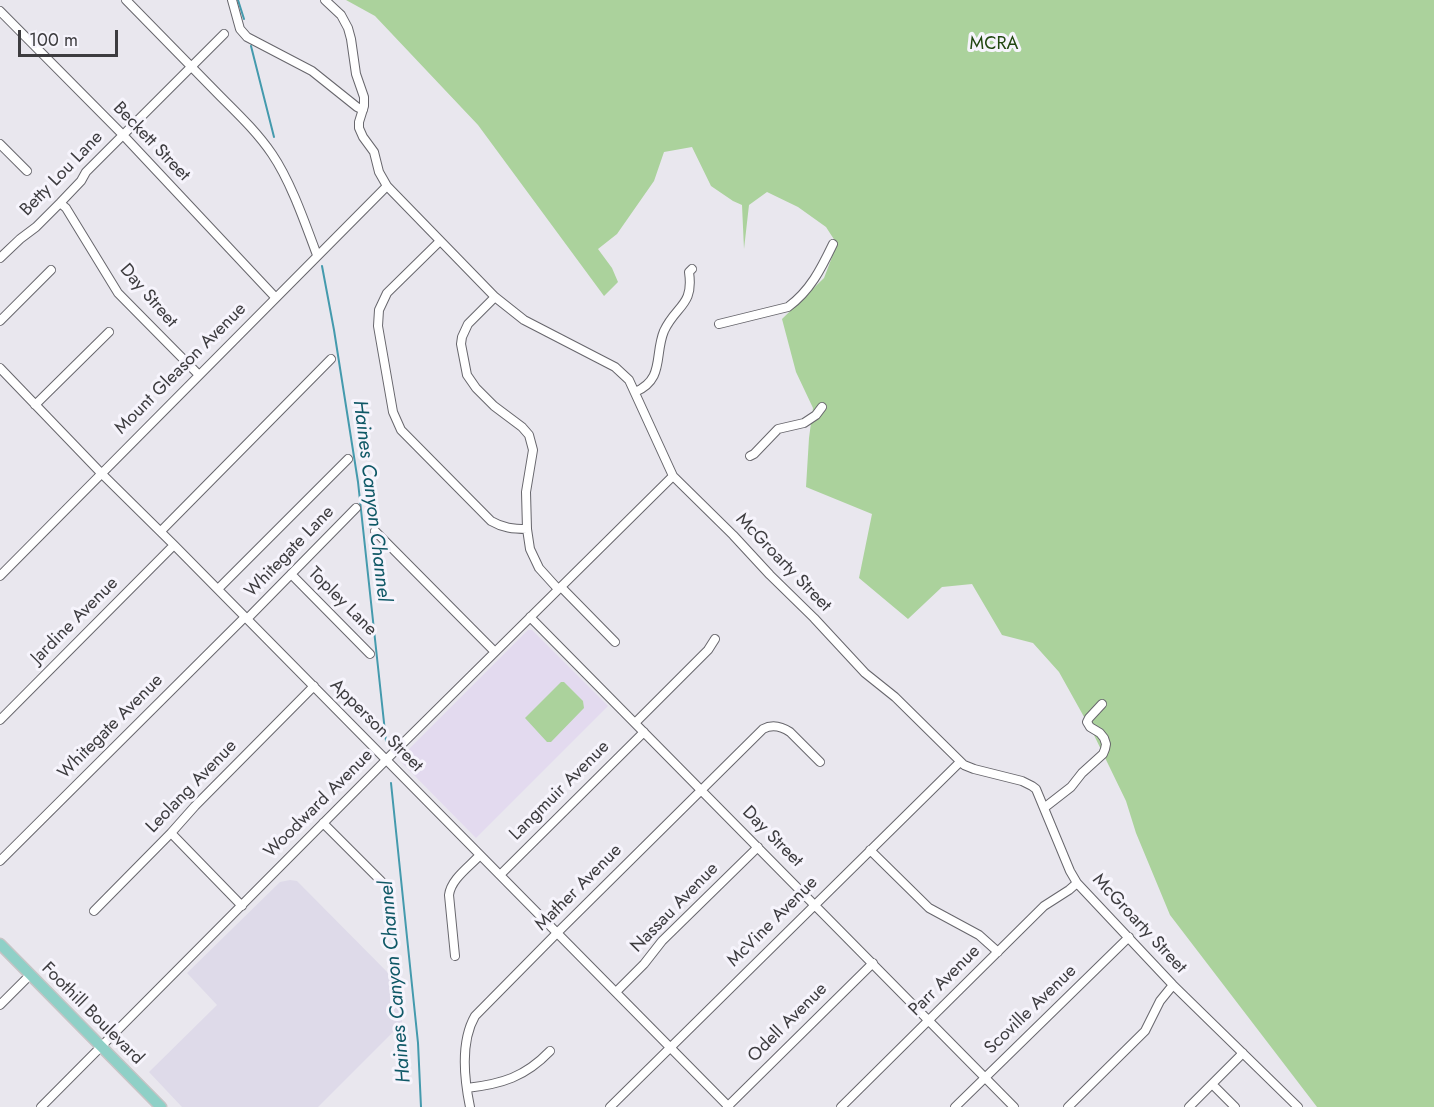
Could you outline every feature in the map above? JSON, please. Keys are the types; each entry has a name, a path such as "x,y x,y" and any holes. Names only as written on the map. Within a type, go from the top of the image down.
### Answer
{"main road":[{"name":"Foothill Boulevard","path":"0,944 156,1105"}],"street":[{"path":"126,0 254,131 273,155 295,199 317,255"},
{"path":"232,0 240,29 247,37 312,71 363,110"},
{"name":"McGroarty Street","path":"325,0 340,15 348,28 356,74 364,97 359,122 360,132 373,150 379,172 387,186 495,297 524,320 615,367 627,377 674,476 865,673 895,697 960,762 974,770 1000,775 1036,789 1077,883 1173,985 1299,1107"},
{"name":"Beckett Street","path":"0,11 123,135 275,297"},
{"name":"Betty Lou Lane","path":"0,258 60,203 81,181 86,172 224,34"},
{"path":"0,144 27,171"},
{"name":"Mount Gleason Avenue","path":"0,576 387,186"},
{"name":"Day Street","path":"60,203 66,208 118,293 199,375"},
{"path":"441,241 387,293 379,310 378,326 393,412 401,430 491,521 499,526 512,529 527,529"},
{"path":"719,324 780,310 797,301 819,273 833,244"},
{"path":"635,392 644,389 653,378 659,362 663,333 688,295 691,283 689,272 692,269"},
{"path":"0,321 51,270"},
{"path":"495,297 468,324 462,337 461,344 467,375 494,406 529,435 533,452 526,492 527,529 535,562 542,573 615,642"},
{"path":"35,405 109,332"},
{"path":"161,531 331,359"},
{"name":"Apperson Street","path":"0,368 728,1107"},
{"path":"750,456 778,429 804,423 816,415 822,407"},
{"path":"218,589 348,459"},
{"name":"Woodward Avenue","path":"41,1107 387,759 674,476"},
{"name":"Whitegate Lane","path":"246,618 356,508"},
{"path":"375,531 495,652"},
{"name":"Jardine Avenue","path":"0,720 174,545"},
{"name":"Topley Lane","path":"291,574 370,654"},
{"name":"Day Street","path":"530,617 1014,1107"},
{"name":"Whitegate Avenue","path":"0,861 246,618"},
{"path":"635,723 708,650 715,639"},
{"name":"Leolang Avenue","path":"94,911 314,686"},
{"path":"1044,808 1071,787 1082,773 1103,754 1106,744 1104,738 1090,727 1088,722 1102,704"},
{"name":"Mather Avenue","path":"470,1107 465,1048 468,1031 475,1016 762,729 776,726 790,732 819,762"},
{"name":"Langmuir Avenue","path":"500,874 644,732"},
{"name":"McVine Avenue","path":"610,1107 960,762"},
{"path":"323,823 381,881"},
{"path":"171,833 242,906"},
{"name":"Nassau Avenue","path":"615,992 644,964 667,936 758,847"},
{"path":"870,850 929,908 979,935 998,952"},
{"path":"455,956 450,889 455,880 480,855"},
{"name":"Parr Avenue","path":"841,1107 1044,906 1073,888 1077,883"},
{"name":"Scoville Avenue","path":"956,1107 1129,937"},
{"name":"Odell Avenue","path":"728,1107 873,963"},
{"path":"0,1005 30,975"},
{"path":"1068,1107 1145,1030 1160,1001 1173,985"},
{"path":"467,1089 516,1077 531,1069 550,1051"},
{"path":"1189,1107 1243,1053"},
{"path":"1212,1084 1235,1107"}],"shaded area":[{"path":"528,630 532,630 608,706 476,838 399,759"},
{"path":"297,881 401,986 402,1023 318,1107 182,1107 149,1072 217,1005 187,973 280,882"}],"green space":[{"name":"MCRA","path":"346,0 1434,0 1434,1107 1317,1107 1170,915 1136,833 1126,801 1093,733 1059,672 1033,643 1002,635 972,584 942,587 908,619 859,578 872,514 806,487 813,408 796,372 782,319 824,278 837,244 826,227 798,207 767,192 749,205 744,249 742,205 711,186 692,147 664,152 654,181 617,234 598,249 612,268 618,282 604,296 478,125 375,16"},
{"path":"561,682 564,682 583,701 584,708 551,742 547,742 525,718"}],"waterway":[{"name":"Haines Canyon Channel","path":"238,0 244,19"},
{"name":"Haines Canyon Channel","path":"251,46 274,137"},
{"name":"Haines Canyon Channel","path":"322,266 358,482 386,741"},
{"name":"Haines Canyon Channel","path":"391,783 418,1043 421,1107"}]}
